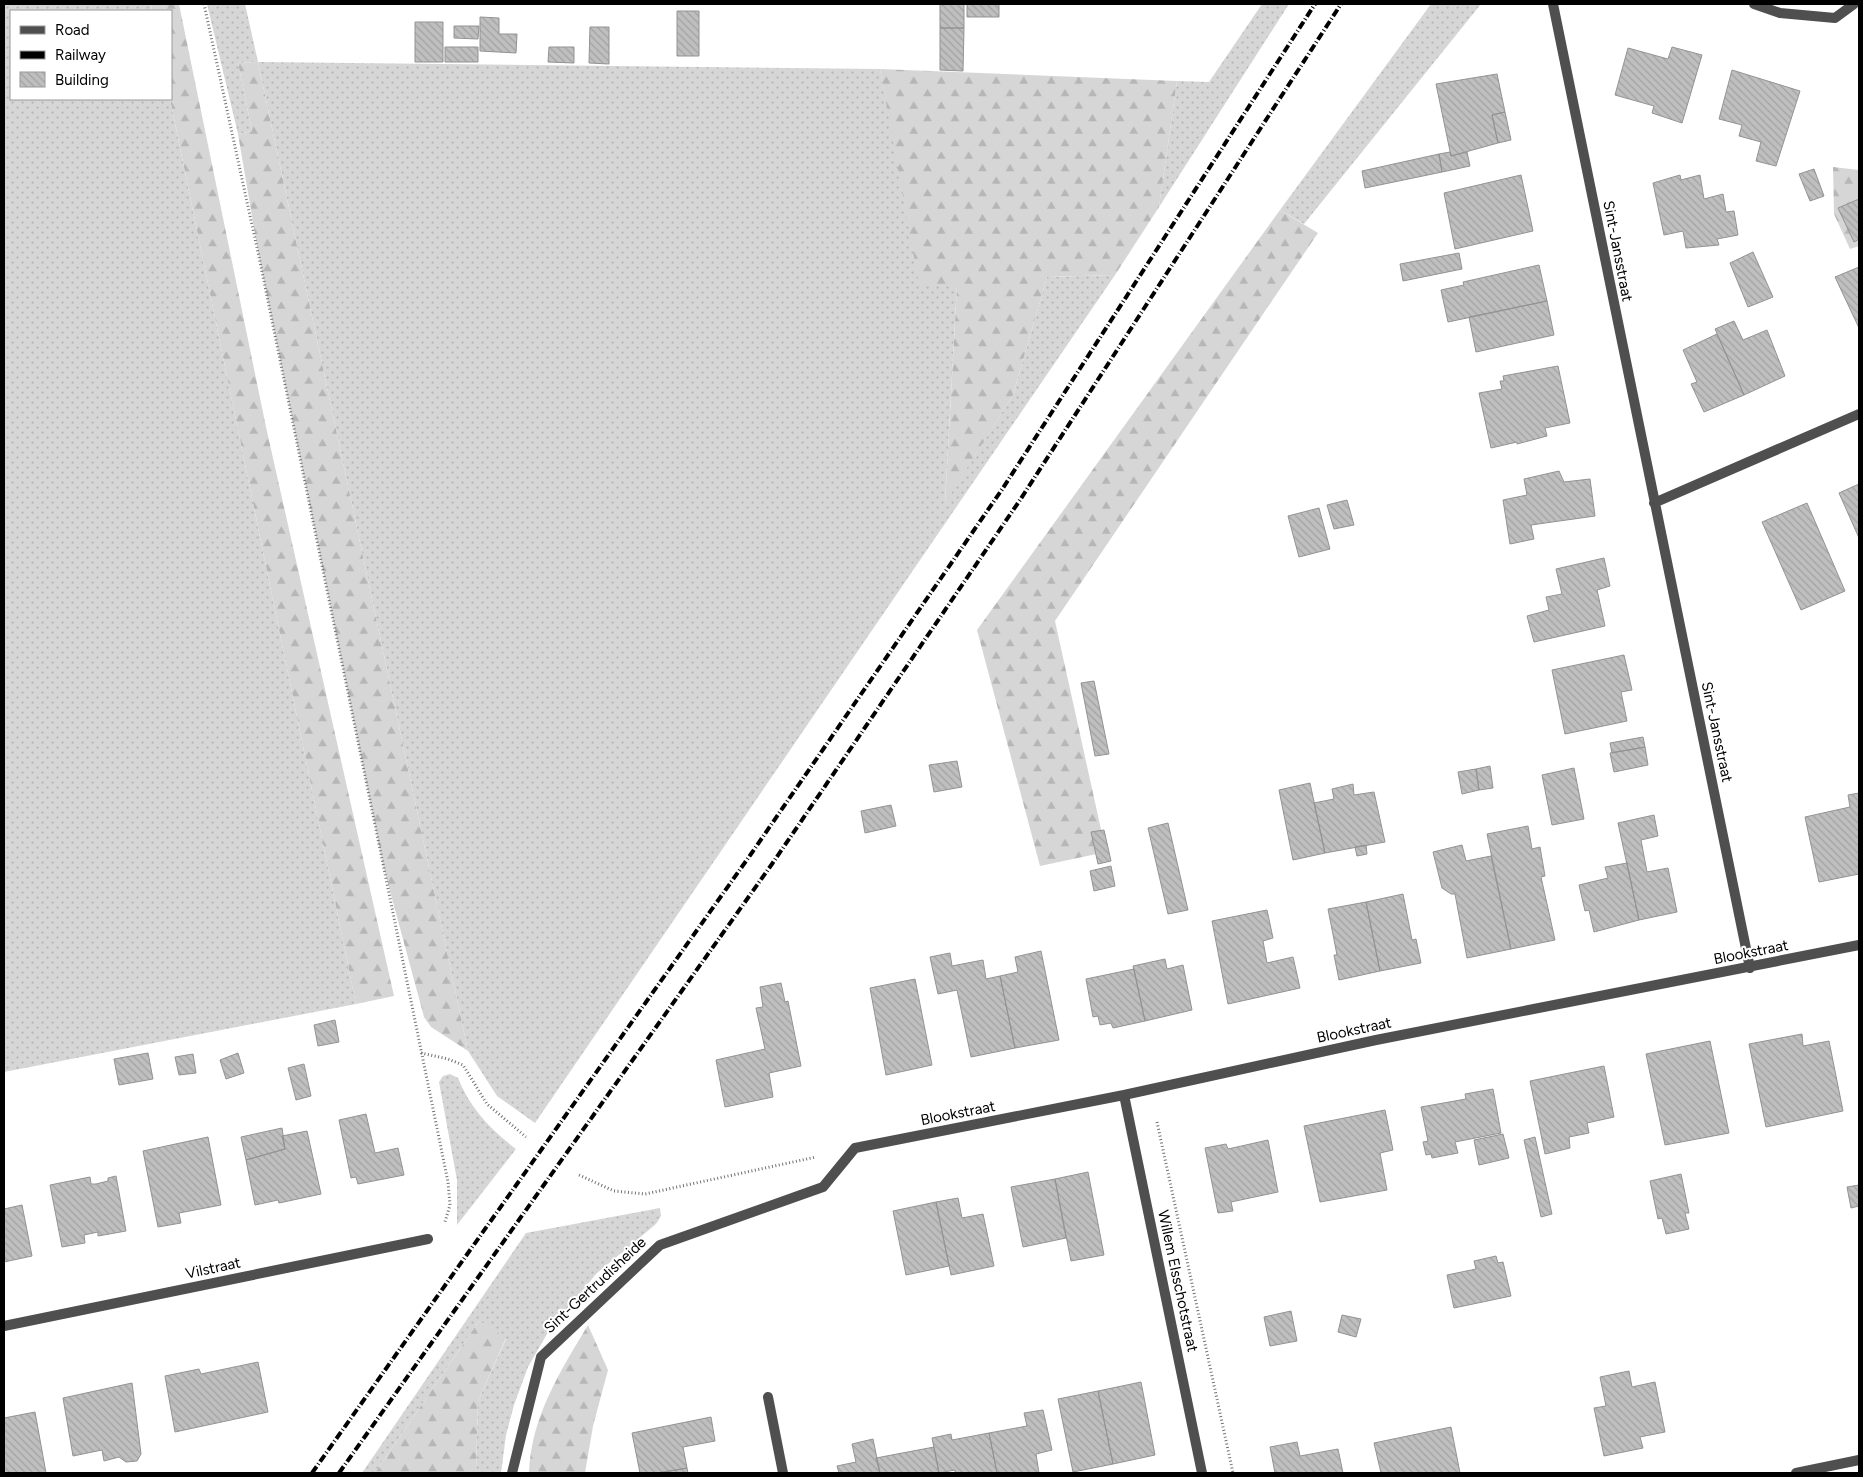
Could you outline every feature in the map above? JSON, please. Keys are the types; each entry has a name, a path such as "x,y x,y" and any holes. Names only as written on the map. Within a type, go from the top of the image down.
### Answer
{"street":[{"name":"Sint-Jansstraat","path":"1553,4 1750,968"},
{"path":"1754,4 1780,13 1835,18 1854,4"},
{"path":"1654,503 1859,414"},
{"name":"Blookstraat","path":"855,1148 1124,1095 1385,1038 1750,968 1859,945"},
{"name":"Willem Elsschotstraat","path":"1124,1095 1202,1473"},
{"name":"Sint-Gertrudisheide","path":"512,1473 541,1357 660,1245 823,1188 855,1148"},
{"name":"Vilstraat","path":"4,1326 428,1239"},
{"path":"768,1397 783,1473"},
{"path":"1796,1473 1859,1460"}],"path":[{"path":"204,4 261,267 448,1182 450,1205 446,1222 428,1239"},
{"path":"421,1053 448,1059 463,1065 487,1104 526,1137"},
{"path":"1150,1089 1233,1473"},
{"path":"579,1175 614,1191 645,1194 855,1148"}],"green space":[{"path":"4,4 151,4 152,10 10,10 10,100 170,100 356,1004 4,1072"},
{"path":"151,4 179,4 266,427 394,996 356,1004 170,100 172,100 172,10 152,10"},
{"path":"207,4 245,4 258,62 238,63 252,131 238,134"},
{"path":"1262,4 1289,4 1159,207 1177,81 1209,82"},
{"path":"1431,4 1481,4 1304,224 1280,210"},
{"path":"258,62 880,69 902,184 957,285 945,502 1013,395 1047,277 1115,275 535,1123 497,1096 468,1051"},
{"path":"258,62 468,1051 431,1027 424,1017 383,865 259,257 238,134 252,131 238,63"},
{"path":"880,69 1177,81 1159,207 1115,275 1047,277 1013,395 945,503 957,286 919,284"},
{"path":"1833,167 1859,170 1859,246 1850,249 1834,214"},
{"path":"1280,210 1318,233 1055,621 1106,852 1040,866 977,630"},
{"path":"450,1074 458,1078 468,1099 482,1117 516,1149 457,1225 457,1180 439,1082 443,1076"},
{"path":"660,1208 661,1216 656,1224 596,1274 547,1334 528,1367 514,1405 506,1435 501,1473 476,1473 478,1401 506,1339 479,1321 375,1473 362,1473 526,1233"},
{"path":"479,1321 506,1338 478,1401 476,1473 375,1473"},
{"path":"588,1325 608,1370 593,1426 585,1473 529,1473 531,1452 541,1414 567,1360"}],"building":[{"path":"940,4 964,4 964,28 940,28"},
{"path":"967,4 999,4 999,17 967,17"},
{"path":"677,11 699,11 699,56 677,56"},
{"path":"480,17 499,18 499,34 517,34 516,53 480,51"},
{"path":"415,22 443,22 443,62 415,62"},
{"path":"454,26 479,26 478,39 454,38"},
{"path":"590,27 609,27 609,64 589,63"},
{"path":"940,28 964,28 963,71 940,70"},
{"path":"445,47 478,47 478,62 445,62"},
{"path":"549,47 574,47 574,63 548,62"},
{"path":"1672,47 1702,55 1682,123 1652,113 1654,106 1615,95 1628,48 1668,59"},
{"path":"1732,70 1800,91 1776,166 1756,161 1761,142 1739,136 1742,125 1719,119"},
{"path":"1497,74 1505,112 1492,115 1498,143 1451,156 1436,84"},
{"path":"1505,112 1511,140 1498,143 1492,115"},
{"path":"1450,152 1451,156 1467,152 1470,166 1442,172 1439,154"},
{"path":"1439,154 1442,172 1365,188 1362,171"},
{"path":"1814,169 1824,196 1810,201 1799,174"},
{"path":"1521,175 1533,231 1455,249 1444,193"},
{"path":"1680,175 1681,180 1700,175 1704,199 1723,194 1726,212 1734,211 1738,235 1717,239 1719,245 1686,248 1683,231 1664,235 1653,183"},
{"path":"1859,199 1859,239 1854,242 1838,208"},
{"path":"1753,252 1773,297 1748,307 1730,263"},
{"path":"1459,253 1462,269 1403,281 1400,264"},
{"path":"1539,265 1547,301 1448,322 1441,290 1464,285 1463,282"},
{"path":"1859,267 1859,328 1835,277"},
{"path":"1547,301 1554,335 1476,352 1469,317"},
{"path":"1734,321 1743,340 1767,330 1785,376 1744,395 1715,329"},
{"path":"1717,334 1744,395 1704,412 1691,384 1697,382 1683,350"},
{"path":"1558,366 1570,423 1545,428 1547,436 1517,444 1517,442 1491,448 1479,393 1502,389 1500,381 1504,381 1503,376"},
{"path":"1559,471 1564,482 1590,479 1595,516 1531,525 1534,539 1510,544 1503,500 1527,495 1524,479"},
{"path":"1859,484 1859,538 1839,493"},
{"path":"1347,500 1354,525 1334,529 1327,505"},
{"path":"1807,503 1845,591 1801,610 1762,522"},
{"path":"1319,508 1330,549 1299,557 1288,516"},
{"path":"1604,558 1610,586 1597,590 1605,626 1534,642 1527,616 1549,610 1546,597 1562,594 1556,569"},
{"path":"1624,655 1632,690 1621,692 1627,721 1565,734 1552,670"},
{"path":"1094,681 1109,754 1095,756 1081,683"},
{"path":"1643,737 1645,747 1612,753 1610,743"},
{"path":"1645,747 1648,765 1614,772 1610,753"},
{"path":"957,761 962,787 934,792 929,765"},
{"path":"1490,766 1493,788 1479,790 1476,769"},
{"path":"1574,768 1584,819 1552,825 1542,775"},
{"path":"1476,769 1479,790 1462,794 1458,772"},
{"path":"1310,783 1325,853 1293,860 1279,790"},
{"path":"1353,784 1354,795 1374,792 1385,842 1325,853 1314,803 1334,799 1332,789"},
{"path":"1859,793 1859,874 1819,882 1805,817 1850,807 1848,795"},
{"path":"891,805 896,826 865,833 861,811"},
{"path":"1654,815 1658,836 1641,840 1647,872 1668,868 1677,912 1639,920 1618,823"},
{"path":"1168,823 1188,910 1168,914 1148,828"},
{"path":"1528,826 1532,849 1540,847 1545,876 1541,877 1555,940 1511,949 1487,834"},
{"path":"1104,830 1111,861 1098,864 1091,832"},
{"path":"1366,845 1367,854 1357,856 1355,847"},
{"path":"1462,845 1466,861 1491,856 1511,949 1467,958 1455,894 1451,894 1442,888 1433,852"},
{"path":"1627,863 1639,920 1594,932 1589,910 1585,911 1579,885 1608,878 1605,867"},
{"path":"1111,866 1115,886 1094,891 1090,871"},
{"path":"1403,894 1412,940 1416,939 1421,963 1380,971 1366,902"},
{"path":"1366,902 1380,971 1339,980 1334,955 1337,955 1328,909"},
{"path":"1267,910 1273,938 1263,941 1267,963 1293,957 1300,988 1228,1004 1212,921"},
{"path":"1041,951 1059,1040 1015,1048 1000,976 1018,972 1015,957"},
{"path":"950,953 952,966 983,960 986,979 1000,976 1015,1048 971,1057 957,990 938,994 930,957"},
{"path":"1165,959 1167,969 1183,965 1192,1010 1145,1021 1133,966"},
{"path":"1134,969 1145,1021 1113,1028 1111,1023 1100,1025 1098,1016 1093,1017 1086,979"},
{"path":"915,979 932,1065 886,1075 870,988"},
{"path":"781,983 785,1002 788,1001 801,1066 769,1073 773,1097 725,1107 716,1060 765,1049 756,1008 763,1007 760,987"},
{"path":"335,1020 339,1042 318,1046 314,1025"},
{"path":"1802,1034 1803,1046 1829,1041 1843,1111 1766,1127 1749,1044"},
{"path":"1710,1041 1729,1133 1665,1145 1646,1054"},
{"path":"148,1053 153,1079 119,1085 114,1059"},
{"path":"238,1053 244,1073 226,1079 220,1060"},
{"path":"193,1054 196,1073 179,1075 175,1057"},
{"path":"304,1064 311,1096 296,1100 288,1068"},
{"path":"1604,1066 1614,1117 1587,1123 1589,1133 1569,1137 1570,1148 1545,1154 1530,1081"},
{"path":"1493,1089 1501,1133 1455,1142 1458,1153 1432,1158 1431,1154 1426,1155 1423,1142 1428,1141 1421,1107 1466,1099 1465,1094"},
{"path":"1385,1110 1393,1150 1380,1153 1387,1190 1320,1202 1304,1126"},
{"path":"366,1114 375,1153 398,1148 404,1175 358,1184 356,1177 351,1178 339,1120"},
{"path":"282,1128 285,1149 246,1160 241,1137"},
{"path":"307,1131 321,1194 279,1203 278,1200 255,1205 246,1160 285,1149 282,1136"},
{"path":"1503,1134 1509,1158 1479,1165 1474,1140"},
{"path":"208,1137 221,1205 179,1213 181,1223 158,1227 143,1151"},
{"path":"1535,1137 1552,1214 1541,1217 1524,1140"},
{"path":"1268,1140 1278,1192 1231,1202 1233,1211 1218,1213 1205,1148 1226,1144 1228,1149"},
{"path":"1088,1172 1104,1255 1071,1261 1055,1179"},
{"path":"1681,1174 1689,1213 1685,1213 1689,1229 1666,1234 1662,1218 1658,1219 1650,1181"},
{"path":"116,1176 126,1231 98,1236 98,1232 84,1235 85,1243 62,1247 50,1185 90,1177 91,1184 96,1184 108,1181 108,1178"},
{"path":"1055,1179 1066,1238 1023,1247 1011,1187"},
{"path":"1859,1185 1859,1206 1851,1208 1847,1187"},
{"path":"958,1198 962,1218 983,1214 994,1266 951,1275 936,1202"},
{"path":"936,1202 949,1266 906,1275 893,1211"},
{"path":"22,1205 32,1256 4,1262 4,1209"},
{"path":"1496,1256 1498,1263 1503,1262 1511,1296 1454,1308 1447,1275 1476,1269 1474,1261"},
{"path":"1291,1311 1297,1341 1270,1346 1264,1317"},
{"path":"1342,1315 1361,1319 1356,1337 1338,1332"},
{"path":"258,1362 268,1412 175,1432 165,1376 199,1369 201,1374"},
{"path":"1629,1371 1632,1387 1655,1382 1665,1432 1640,1437 1643,1448 1604,1456 1594,1408 1606,1406 1600,1377"},
{"path":"1141,1382 1155,1455 1113,1464 1098,1391"},
{"path":"132,1383 141,1454 137,1461 126,1462 119,1457 104,1461 102,1450 73,1456 63,1398"},
{"path":"1098,1391 1113,1464 1073,1472 1058,1399"},
{"path":"1043,1410 1052,1450 1036,1454 1039,1473 997,1473 989,1433 1027,1426 1024,1413"},
{"path":"35,1412 46,1473 4,1473 4,1418"},
{"path":"711,1417 715,1441 683,1447 687,1468 658,1473 640,1473 632,1433"},
{"path":"1451,1427 1460,1473 1381,1473 1374,1443"},
{"path":"989,1433 997,1473 955,1473 955,1470 939,1473 932,1438 951,1434 952,1440"},
{"path":"873,1439 880,1473 839,1473 837,1466 856,1462 852,1444"},
{"path":"1297,1442 1300,1456 1338,1449 1343,1473 1275,1473 1270,1447"},
{"path":"934,1447 939,1473 880,1473 876,1458"},
{"path":"687,1468 688,1473 658,1473"}],"railway":[{"path":"312,1473 751,854 1003,488 1315,4"},
{"path":"339,1473 772,864 1020,500 1341,4"}]}
